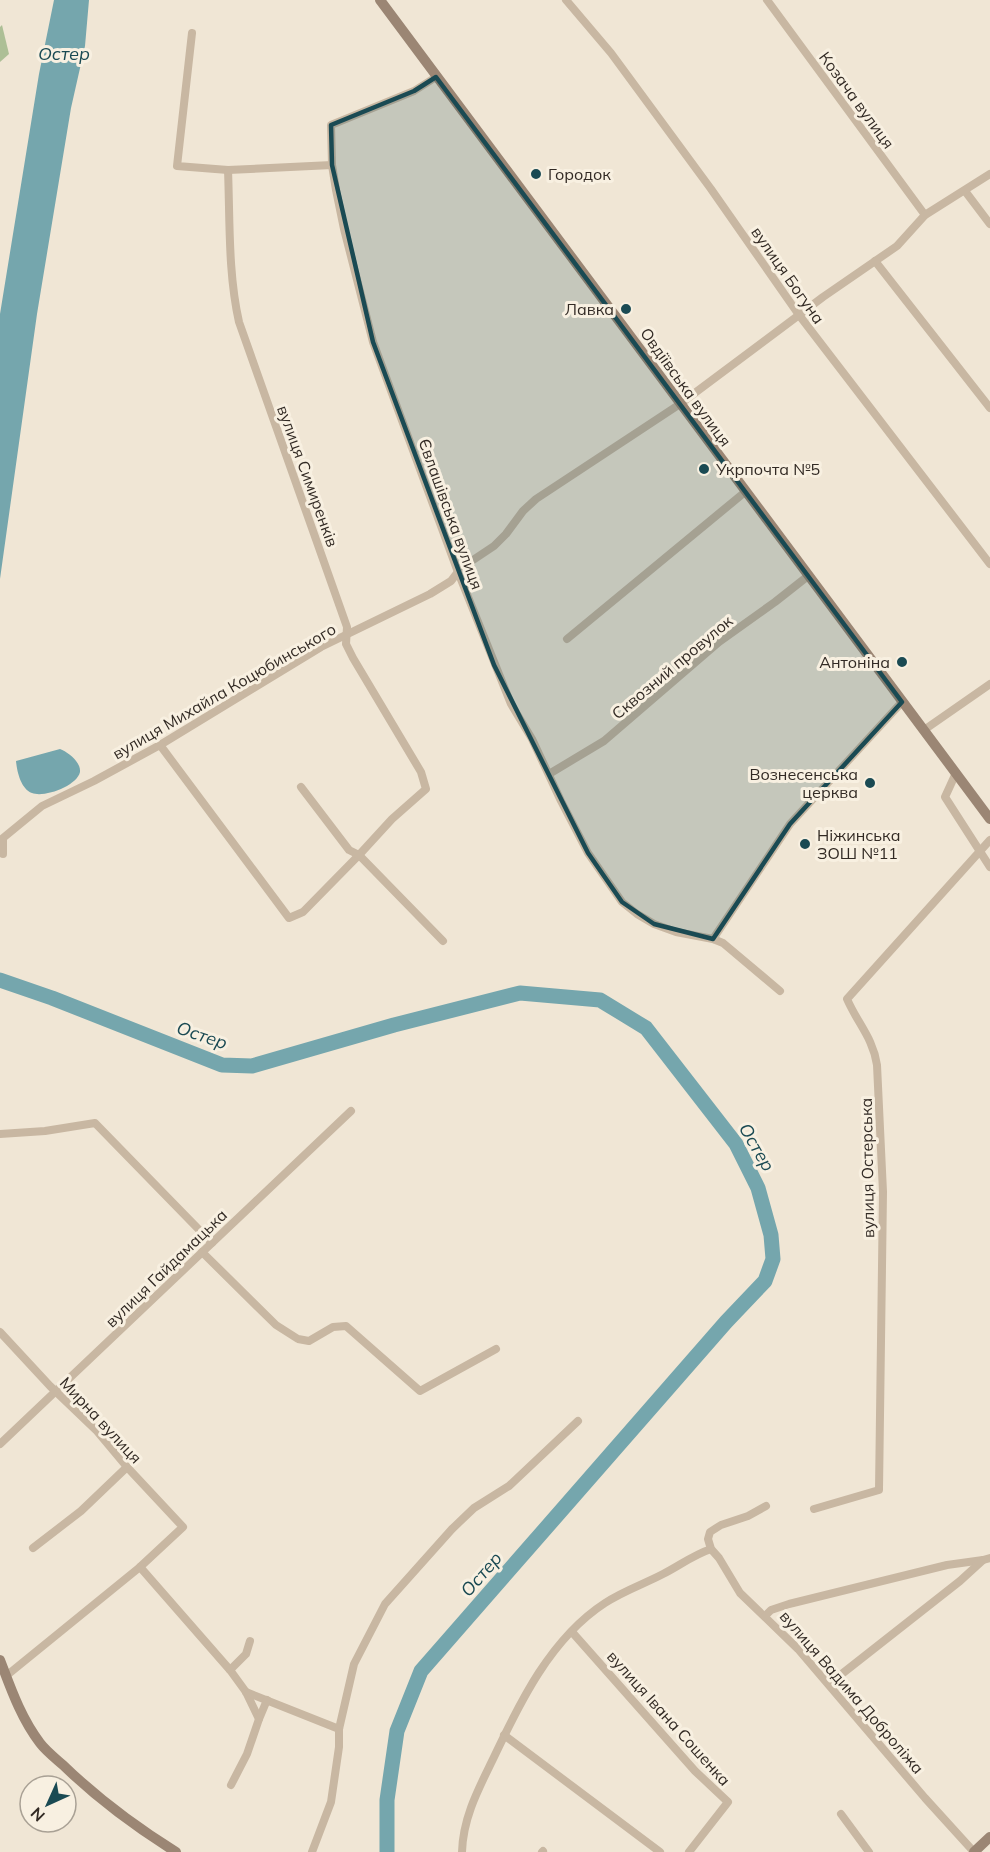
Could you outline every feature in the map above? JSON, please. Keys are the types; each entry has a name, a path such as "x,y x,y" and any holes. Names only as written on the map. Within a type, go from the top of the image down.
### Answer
{"main road":[{"name":"Овдіївська вулиця","path":"380,0 990,819"},
{"path":"0,1660 28,1725 41,1744 75,1777 108,1804 176,1852"},
{"path":"974,1852 990,1837"}],"street":[{"name":"вулиця Богуна","path":"566,0 610,53 711,189 799,315 990,564"},
{"name":"Козача вулиця","path":"767,0 925,215"},
{"path":"192,33 177,166 228,170 332,165"},
{"name":"Євлашівська вулиця","path":"436,77 414,91 331,125 332,165 344,229 373,342 458,572 512,704 588,853 622,902 654,924 676,932 723,943 780,991"},
{"name":"вулиця Симиренків","path":"228,170 233,296 239,322 347,627 346,644 352,658 421,772 426,789 392,819 359,855"},
{"name":"вулиця Михайла Коцюбинського","path":"3,855 3,838 42,806 160,745 321,647 451,581 458,572 506,534 523,511 536,500 680,404 799,315 897,246 925,215 990,174"},
{"path":"964,191 990,224"},
{"path":"875,261 990,408"},
{"path":"567,639 745,492"},
{"name":"Сквозний провулок","path":"549,774 604,741 719,642 776,602 808,576"},
{"path":"924,730 990,684"},
{"path":"713,939 790,824 902,702"},
{"path":"160,745 289,918 303,912 359,855"},
{"path":"956,774 945,796 990,867"},
{"path":"301,787 349,850 359,855 443,941"},
{"name":"вулиця Остерська","path":"814,1509 879,1490 882,1192 878,1065 875,1049 869,1036 847,999 990,840"},
{"name":"вулиця Гайдамацька","path":"0,1444 351,1111"},
{"path":"0,1134 45,1131 95,1123 212,1243"},
{"path":"202,1252 276,1324 298,1339 309,1341 333,1327 346,1326 420,1391 496,1349"},
{"name":"Мирна вулиця","path":"0,1332 96,1430 183,1527 140,1567"},
{"path":"312,1852 332,1802 339,1729 354,1664 385,1604 452,1529 474,1508 516,1480 578,1421"},
{"path":"33,1548 81,1510 127,1467"},
{"path":"462,1852 463,1832 473,1801 504,1736 534,1679 572,1632 604,1604 620,1594 711,1549 708,1539 710,1532 766,1506"},
{"name":"вулиця Вадима Доброліжа","path":"711,1549 740,1593 798,1649 974,1852"},
{"path":"765,1616 771,1610 789,1604 947,1565 986,1559"},
{"path":"829,1684 986,1559"},
{"path":"6,1676 140,1567 230,1670 246,1692 259,1719"},
{"name":"вулиця Івана Сошенка","path":"572,1632 695,1771 728,1802 689,1852"},
{"path":"230,1670 246,1654 250,1641"},
{"path":"246,1692 339,1729"},
{"path":"231,1785 247,1754 267,1700"},
{"path":"504,1736 660,1852"},
{"path":"840,1814 869,1852"}],"highlighted area":[{"path":"436,77 902,702 790,824 713,939 654,924 622,902 588,853 494,665 373,342 332,165 331,125 414,91"}],"green space":[{"path":"2,25 9,54 0,62 0,27"}],"water":[{"name":"Остер","path":"54,0 89,0 85,46 71,108 37,314 0,579 0,314 39,74"},
{"path":"60,749 76,761 80,768 78,777 67,786 52,792 37,794 28,791 20,780 16,761"}],"waterway":[{"name":"Остер","path":"0,980 222,1065 252,1066 394,1025 520,993 600,1000 646,1028 736,1144 758,1188 771,1235 773,1259 765,1281 726,1322 421,1671 397,1731 387,1800 387,1852"}],"place":[{"name":"Городок","path":"536,174"},
{"name":"Лавка","path":"626,309"},
{"name":"Укрпочта №5","path":"704,469"},
{"name":"Антоніна","path":"902,662"},
{"name":"Вознесенська церква","path":"870,783"},
{"name":"Ніжинська ЗОШ №11","path":"805,844"}]}
